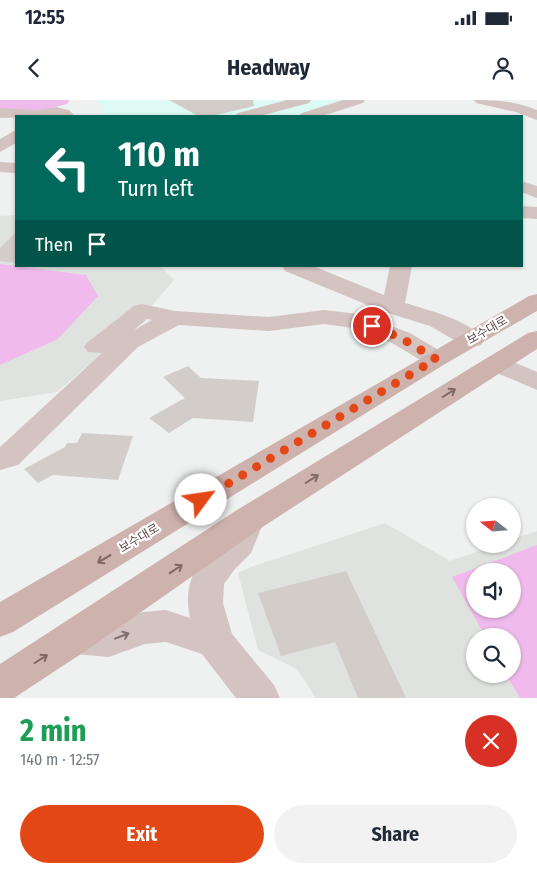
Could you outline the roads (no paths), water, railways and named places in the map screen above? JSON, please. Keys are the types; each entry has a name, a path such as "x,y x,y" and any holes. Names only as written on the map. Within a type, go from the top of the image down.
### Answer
{"main road":[{"name":"보수대로","path":"0,621 436,359 537,301"},
{"path":"0,685 74,638 249,519 537,338"}],"street":[{"path":"247,115 304,100"},
{"path":"310,115 358,100"},
{"path":"481,100 520,108 537,115"},
{"path":"42,115 69,112"},
{"path":"0,113 25,115"},
{"path":"0,147 15,135"},
{"path":"0,167 15,168"},
{"path":"523,187 537,192"},
{"path":"523,212 537,213"},
{"path":"296,267 393,306 439,322 472,340"},
{"path":"393,306 401,267"},
{"path":"97,347 142,311 175,318 269,324 324,317 358,321 401,338 436,359"},
{"path":"0,460 7,458 129,342 175,318"},
{"path":"496,363 537,382"},
{"path":"249,519 239,544 222,560 208,581 205,603 216,642 260,698"},
{"path":"74,638 109,641 143,628 166,626 216,642"}]}
